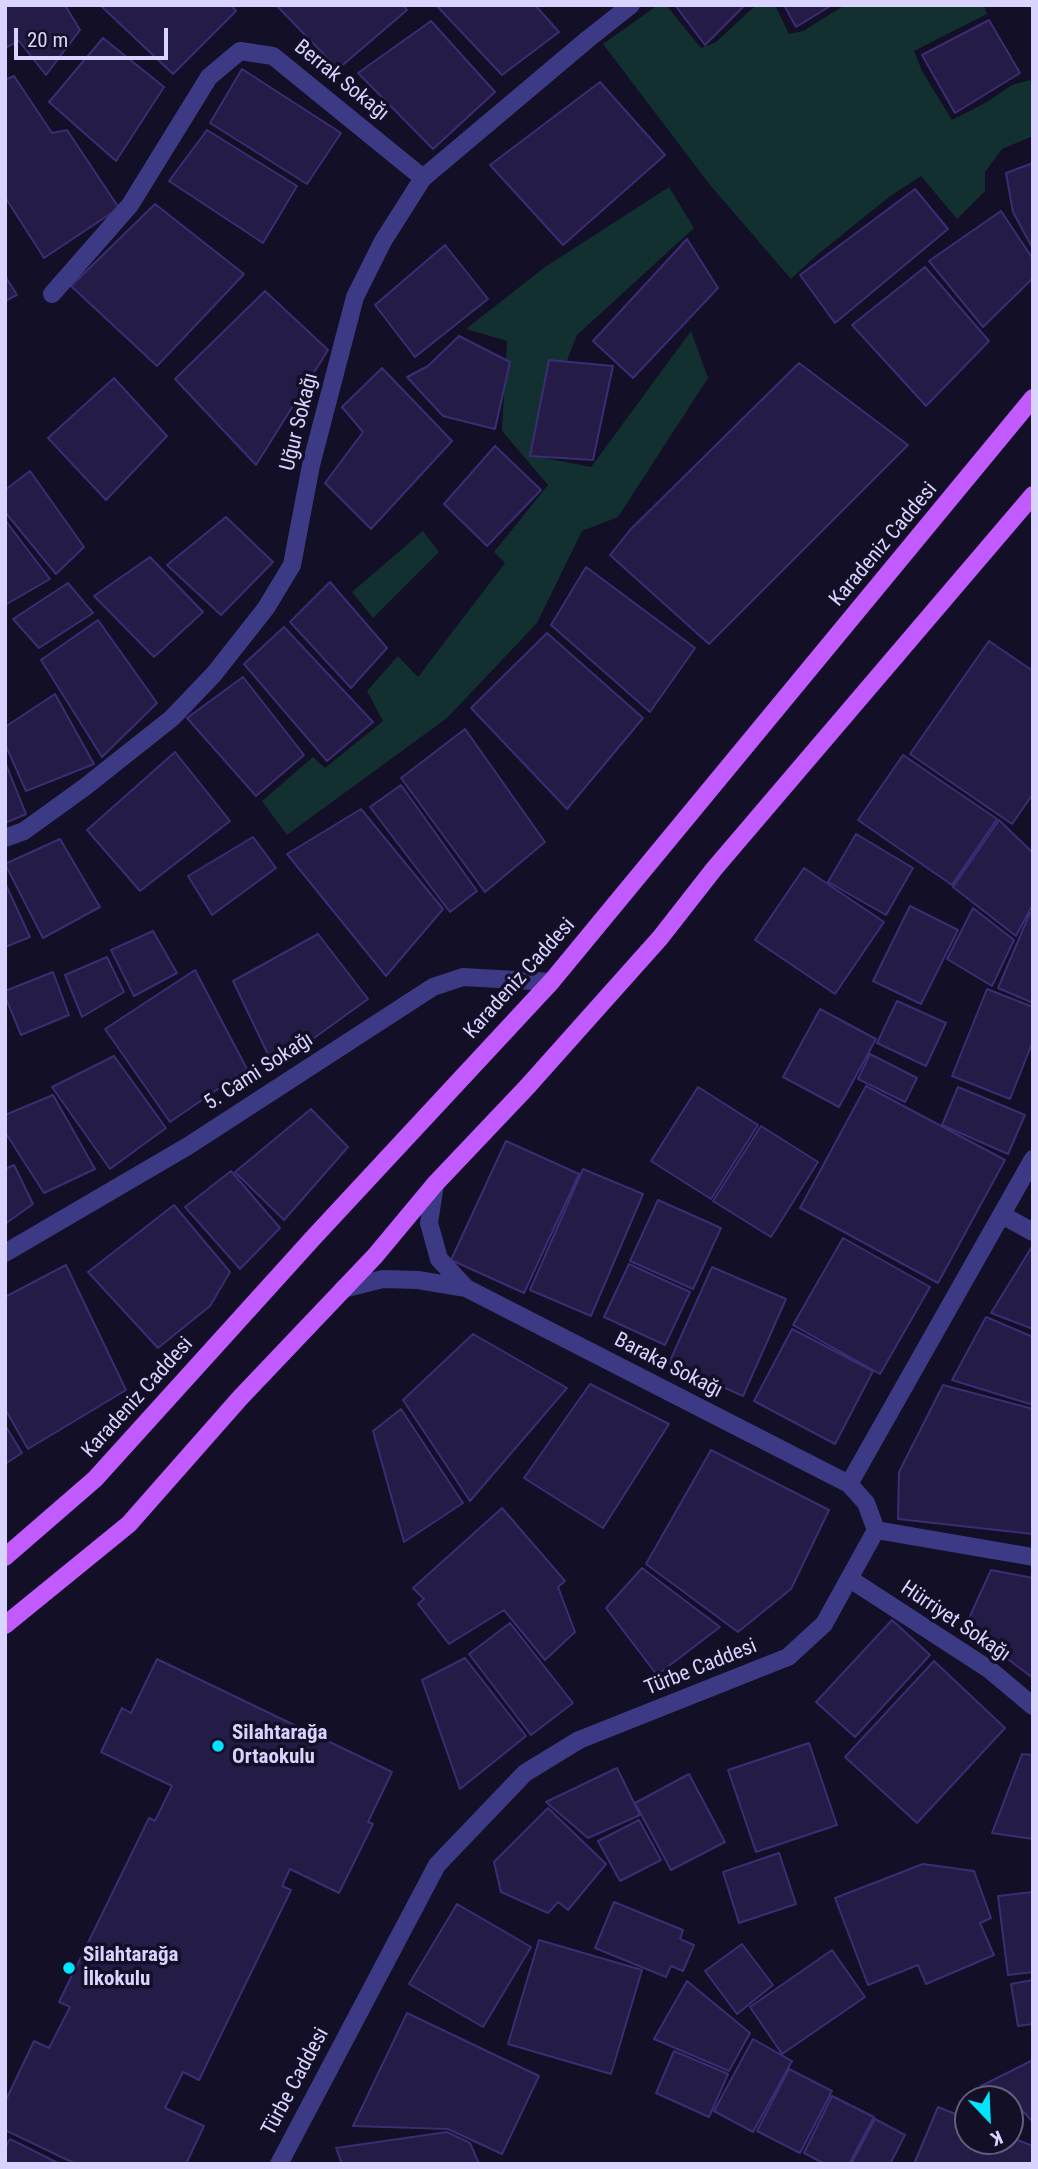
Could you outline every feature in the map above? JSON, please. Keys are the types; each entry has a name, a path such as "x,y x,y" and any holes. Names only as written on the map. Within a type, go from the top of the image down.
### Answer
{"main road":[{"name":"Karadeniz Caddesi","path":"5,1557 95,1479 314,1237 551,982 1033,398"},
{"path":"5,1625 129,1524 240,1398 375,1256 435,1184 527,1087 660,938 714,869 1033,495"}],"street":[{"name":"Uğur Sokağı","path":"5,838 24,831 172,718 214,674 272,597 292,565 311,465 355,297 383,241 423,178 631,5"},
{"name":"Berrak Sokağı","path":"52,294 130,205 209,77 240,51 273,56 423,178"},
{"name":"5. Cami Sokağı","path":"5,1253 188,1146 433,987 463,977 551,982"},
{"path":"1033,1159 849,1484 866,1503 876,1530 1033,1557"},
{"name":"Baraka Sokağı","path":"435,1184 429,1223 439,1259 466,1288"},
{"path":"1002,1215 1033,1232"},
{"name":"Baraka Sokağı","path":"343,1289 383,1279 418,1280 466,1288 849,1484"},
{"name":"Türbe Caddesi","path":"287,2159 437,1865 525,1773 579,1740 788,1657 824,1624 876,1530"},
{"name":"Hürriyet Sokağı","path":"850,1579 990,1670 1033,1706"}],"green space":[{"path":"658,5 666,5 701,48 716,42 756,5 775,5 789,34 803,31 845,5 984,5 987,14 914,51 922,71 952,120 1012,85 1029,80 1033,85 1033,136 1002,149 985,172 985,191 957,219 921,176 889,197 791,279 710,185 603,44"},
{"path":"669,187 694,228 577,335 530,455 591,467 691,331 708,378 618,517 582,531 537,623 447,718 287,835 262,801 313,757 325,768 383,721 367,691 398,656 418,677 505,563 494,552 548,485 502,431 507,341 466,329 545,267"},
{"path":"423,531 439,552 373,618 352,592"}],"building":[{"path":"5,5 65,5 80,30 46,75 19,41 5,48"},
{"path":"100,5 231,5 236,11 173,74"},
{"path":"403,5 407,10 338,69 278,7"},
{"path":"436,5 535,5 559,32 502,75"},
{"path":"675,5 745,5 705,45"},
{"path":"784,5 832,5 796,27"},
{"path":"989,20 1020,73 955,113 922,55"},
{"path":"431,21 495,92 433,149 358,73"},
{"path":"103,38 164,87 116,161 49,102"},
{"path":"242,69 341,133 307,184 210,123"},
{"path":"14,76 52,133 67,130 119,208 44,258 5,197 5,80"},
{"path":"600,82 665,155 563,245 490,165"},
{"path":"207,130 297,186 263,243 169,181"},
{"path":"1033,163 1033,249 1013,212 1006,173"},
{"path":"915,189 948,229 835,323 800,275"},
{"path":"155,204 244,274 157,366 71,286"},
{"path":"1001,211 1033,259 1033,278 983,327 929,261"},
{"path":"687,239 718,288 633,378 593,341"},
{"path":"445,245 488,299 415,357 375,305"},
{"path":"925,267 989,341 926,406 852,325"},
{"path":"5,276 17,295 5,301"},
{"path":"265,291 328,350 256,465 175,379"},
{"path":"459,336 510,362 495,429 443,416 407,377 428,366"},
{"path":"549,360 613,366 593,460 530,456"},
{"path":"799,363 908,445 709,644 610,555 630,530"},
{"path":"382,368 452,441 371,529 325,483 363,432 342,407"},
{"path":"114,378 167,436 106,500 48,438"},
{"path":"495,446 541,490 487,546 444,504"},
{"path":"30,471 84,547 56,574 5,512 5,490"},
{"path":"226,517 273,562 221,615 167,565"},
{"path":"5,520 50,579 5,605"},
{"path":"150,557 203,612 154,657 94,596"},
{"path":"586,567 695,648 650,712 551,625"},
{"path":"330,582 387,648 351,688 290,622"},
{"path":"68,583 93,613 39,648 13,619"},
{"path":"98,620 157,703 102,757 41,660"},
{"path":"284,627 373,722 327,761 244,664"},
{"path":"547,633 643,718 567,809 471,708"},
{"path":"989,641 1033,671 1033,794 1012,824 910,754"},
{"path":"243,677 304,755 256,796 187,718"},
{"path":"55,694 94,764 26,791 5,744 5,727"},
{"path":"465,729 545,842 485,892 401,778"},
{"path":"175,752 230,821 140,891 87,830"},
{"path":"903,755 997,819 952,885 858,820"},
{"path":"5,762 26,814 5,823"},
{"path":"401,785 477,891 450,912 370,807"},
{"path":"361,809 443,909 386,976 287,854"},
{"path":"999,820 1033,853 1033,904 1016,936 953,887"},
{"path":"856,834 913,868 886,915 828,882"},
{"path":"253,837 276,868 212,915 188,876"},
{"path":"60,839 100,907 43,938 5,864"},
{"path":"804,868 884,922 835,994 755,940"},
{"path":"5,883 30,937 5,947"},
{"path":"910,906 958,930 921,1004 873,981"},
{"path":"973,908 1014,940 992,986 947,959"},
{"path":"1030,913 1033,914 1033,1003 998,988"},
{"path":"153,931 177,973 134,996 111,950"},
{"path":"318,934 368,999 274,1067 233,981"},
{"path":"107,957 124,992 82,1017 65,975"},
{"path":"195,970 247,1069 170,1122 105,1029"},
{"path":"53,972 69,1015 21,1035 5,991"},
{"path":"987,989 1033,1007 1033,1041 1010,1099 952,1076"},
{"path":"897,1001 946,1023 926,1066 877,1043"},
{"path":"820,1009 876,1039 839,1107 783,1077"},
{"path":"870,1054 917,1078 905,1102 858,1079"},
{"path":"114,1056 166,1128 110,1169 52,1087"},
{"path":"866,1086 1005,1160 938,1283 800,1208"},
{"path":"698,1087 758,1125 711,1199 651,1161"},
{"path":"958,1087 1025,1115 1008,1154 942,1125"},
{"path":"53,1095 95,1169 44,1193 5,1132 5,1115"},
{"path":"311,1109 348,1147 284,1220 235,1172"},
{"path":"761,1126 818,1162 771,1237 713,1201"},
{"path":"506,1141 579,1174 524,1293 451,1260"},
{"path":"14,1165 33,1204 5,1224 5,1169"},
{"path":"583,1169 643,1194 591,1316 530,1290"},
{"path":"231,1171 280,1228 240,1269 185,1207"},
{"path":"658,1200 721,1228 693,1289 630,1261"},
{"path":"174,1205 230,1272 210,1306 158,1348 88,1272"},
{"path":"843,1238 930,1287 880,1374 793,1325"},
{"path":"1033,1245 1033,1329 991,1313"},
{"path":"629,1264 690,1292 665,1345 604,1317"},
{"path":"66,1265 126,1390 28,1449 5,1409 5,1297"},
{"path":"712,1267 786,1299 743,1396 669,1363"},
{"path":"986,1317 1033,1337 1033,1405 952,1380"},
{"path":"792,1329 873,1371 835,1444 754,1401"},
{"path":"473,1334 567,1388 470,1501 403,1400"},
{"path":"590,1384 669,1424 603,1528 524,1478"},
{"path":"943,1385 1033,1409 1033,1534 898,1519 899,1472"},
{"path":"401,1409 463,1503 404,1542 373,1431"},
{"path":"5,1425 22,1453 5,1464"},
{"path":"711,1450 829,1510 791,1589 738,1632 646,1564"},
{"path":"502,1508 565,1581 558,1587 575,1632 545,1660 504,1610 449,1644 418,1604 424,1599 413,1588"},
{"path":"642,1568 720,1627 657,1675 606,1608"},
{"path":"991,1570 1033,1578 1033,1678 965,1627"},
{"path":"892,1620 930,1655 855,1737 816,1702"},
{"path":"510,1623 573,1703 531,1735 469,1654"},
{"path":"465,1658 526,1736 460,1789 422,1680"},
{"path":"157,1659 392,1772 368,1822 373,1824 339,1893 290,1869 282,1886 291,1890 199,2080 183,2072 165,2108 204,2126 186,2164 76,2164 5,2130 5,2102 34,2041 49,2048 70,2007 59,2002 149,1818 155,1821 172,1786 101,1752 122,1708 131,1713"},
{"path":"934,1661 1005,1728 917,1823 845,1757"},
{"path":"809,1743 837,1825 756,1852 728,1770"},
{"path":"1022,1754 1033,1755 1033,1839 992,1833"},
{"path":"617,1768 640,1815 588,1838 546,1802"},
{"path":"689,1774 725,1842 671,1870 635,1803"},
{"path":"548,1808 606,1864 568,1910 558,1902 548,1913 501,1892 494,1862"},
{"path":"639,1820 661,1860 620,1881 598,1841"},
{"path":"779,1853 796,1904 739,1923 723,1872"},
{"path":"923,1864 974,1871 991,1918 980,1923 994,1955 926,1984 918,1965 868,1985 835,1898"},
{"path":"1033,1892 1033,1972 1008,1975 998,1896"},
{"path":"614,1902 683,1930 680,1939 694,1945 683,1971 671,1966 666,1977 595,1948"},
{"path":"457,1904 531,1947 483,2027 409,1984"},
{"path":"539,1940 642,1970 611,2074 508,2044"},
{"path":"742,1944 773,1985 737,2014 705,1971"},
{"path":"832,1950 865,1997 782,2054 750,2007"},
{"path":"1033,1980 1033,2024 1018,2026 1011,1984"},
{"path":"687,1981 750,2033 729,2071 654,2039"},
{"path":"407,2013 539,2076 502,2154 448,2129 353,2126"},
{"path":"753,2039 792,2061 753,2132 714,2111"},
{"path":"674,2051 728,2074 709,2117 656,2093"},
{"path":"1033,2060 1033,2122 1024,2112 1024,2085 983,2085"},
{"path":"789,2069 832,2091 800,2153 757,2131"},
{"path":"832,2096 874,2117 849,2164 825,2164 804,2153"},
{"path":"938,2107 954,2113 954,2155 1024,2155 1024,2142 1033,2146 1033,2164 914,2164"},
{"path":"875,2119 905,2135 890,2164 851,2164"},
{"path":"447,2132 470,2143 479,2164 342,2164 336,2148"},
{"path":"10,2139 60,2164 5,2164 5,2148"}],"place":[{"name":"Silahtarağa Ortaokulu","path":"218,1746"},
{"name":"Silahtarağa İlkokulu","path":"69,1968"}]}
